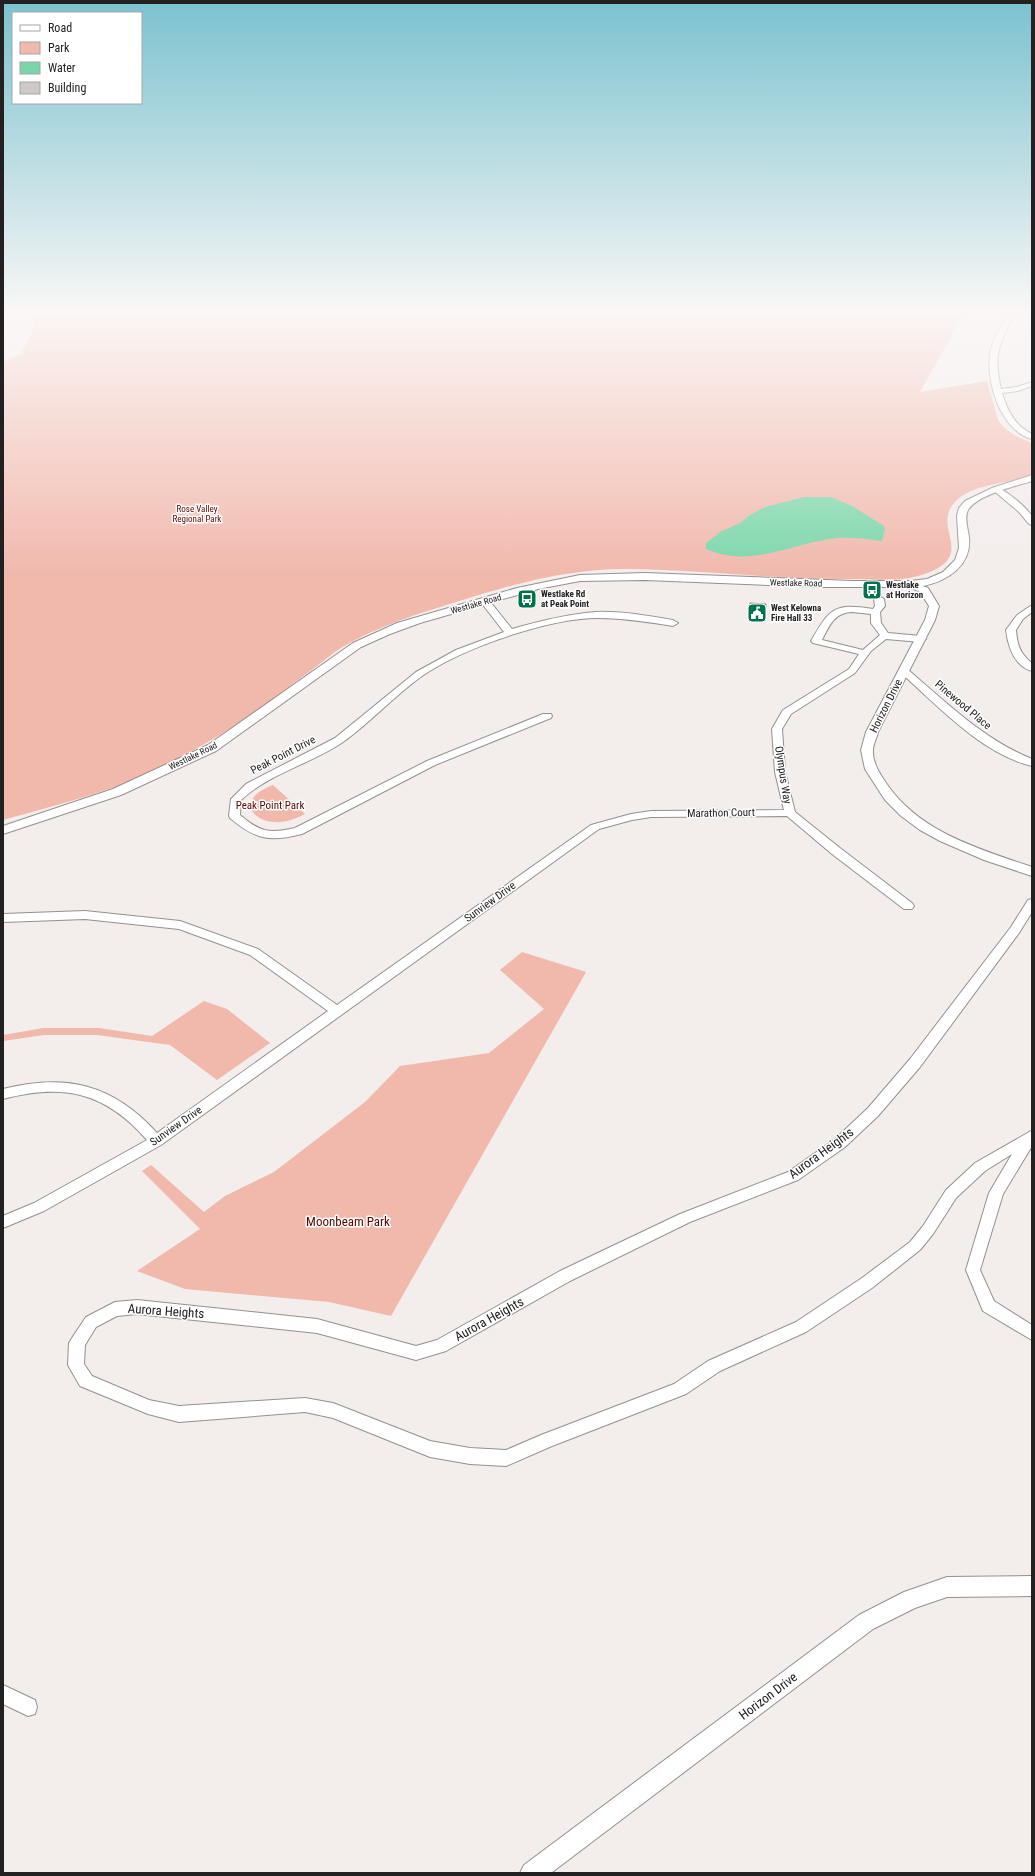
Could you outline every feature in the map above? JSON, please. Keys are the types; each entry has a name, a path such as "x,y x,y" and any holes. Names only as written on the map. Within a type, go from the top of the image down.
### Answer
{"street":[{"path":"1002,403 1011,423 1023,433 1032,436"},
{"name":"Westlake Road","path":"3,830 117,792 212,748 350,649 375,635 401,625 531,588 594,577 681,577 774,583 912,584 935,580 956,568 964,552 961,518 963,509 969,503 997,489 1032,478"},
{"path":"997,489 1022,510 1032,522"},
{"name":"Horizon Drive","path":"912,584 924,590 934,606 930,620 921,639 872,732 867,750 871,769 884,792 907,814 949,841 1032,872"},
{"path":"879,599 880,606 875,612 876,623 885,636 921,639"},
{"path":"485,601 510,633"},
{"path":"865,653 816,641 830,616 837,610 847,608 875,612"},
{"path":"1032,608 1020,617 1011,630 1013,645 1020,660 1032,668"},
{"name":"Peak Point Drive","path":"547,716 431,763 298,832 274,837 251,831 234,816 236,799 250,786 339,740 420,674 459,652 510,633 550,621 597,615 638,617 672,623"},
{"name":"Olympus Way","path":"885,636 876,641 852,671 795,705 787,712 777,729 780,772 790,812 836,851 908,906"},
{"name":"Pinewood Place","path":"904,671 967,727 990,744 1032,763"},
{"name":"Marathon Court","path":"651,814 790,812"},
{"name":"Sunview Drive","path":"3,1222 39,1207 156,1141 595,827 631,817 651,814"},
{"name":"Aurora Heights","path":"1031,1136 980,1167 950,1194 928,1230 915,1246 867,1283 801,1327 714,1366 680,1389 506,1458 470,1456 430,1449 334,1412 305,1405 179,1414 148,1407 86,1381 76,1365 77,1343 91,1322 115,1308 137,1307 317,1326 416,1353 441,1346 565,1276 685,1218 793,1176 840,1143 873,1112 915,1063 1015,930 1032,903"},
{"path":"3,918 85,915 180,925 254,952 338,1012"},
{"path":"3,1094 18,1089 55,1086 88,1091 107,1098 128,1112 156,1141"},
{"path":"1031,1136 996,1193 973,1270 988,1306 1032,1333"},
{"name":"Horizon Drive","path":"532,1873 866,1622 911,1598 947,1587 1032,1586"},
{"path":"3,1694 28,1707"}],"green space":[{"name":"Rose Valley Regional Park","path":"3,403 993,403 998,420 1001,424 1018,437 1032,443 1032,475 973,490 956,501 949,511 947,521 951,551 947,560 937,568 918,576 886,580 826,579 629,569 574,573 520,583 415,615 359,638 341,648 275,698 222,734 160,768 134,780 96,793 3,820"},
{"name":"Peak Point Park","path":"273,785 305,814 282,822 268,821 257,816 251,808 253,798 261,791"},
{"name":"Moonbeam Park","path":"522,952 586,972 391,1316 329,1302 185,1289 137,1271 200,1229 142,1171 151,1165 204,1212 225,1196 274,1172 365,1102 400,1066 489,1053 544,1009 500,970"},
{"path":"204,1001 227,1009 270,1043 217,1080 170,1045 97,1035 44,1035 3,1041 3,1035 43,1028 99,1028 152,1036"}],"water":[{"path":"804,497 831,497 852,506 884,526 885,529 882,541 856,538 836,538 754,556 722,554 706,549 706,543 722,531 740,523 750,515 765,507"}],"building":[{"path":"750,603 766,604 765,614 750,613"}],"place":[{"name":"Westlake at Horizon","path":"872,590"},
{"name":"Westlake Rd at Peak Point","path":"527,599"},
{"name":"West Kelowna Fire Hall 33","path":"757,613"}]}
